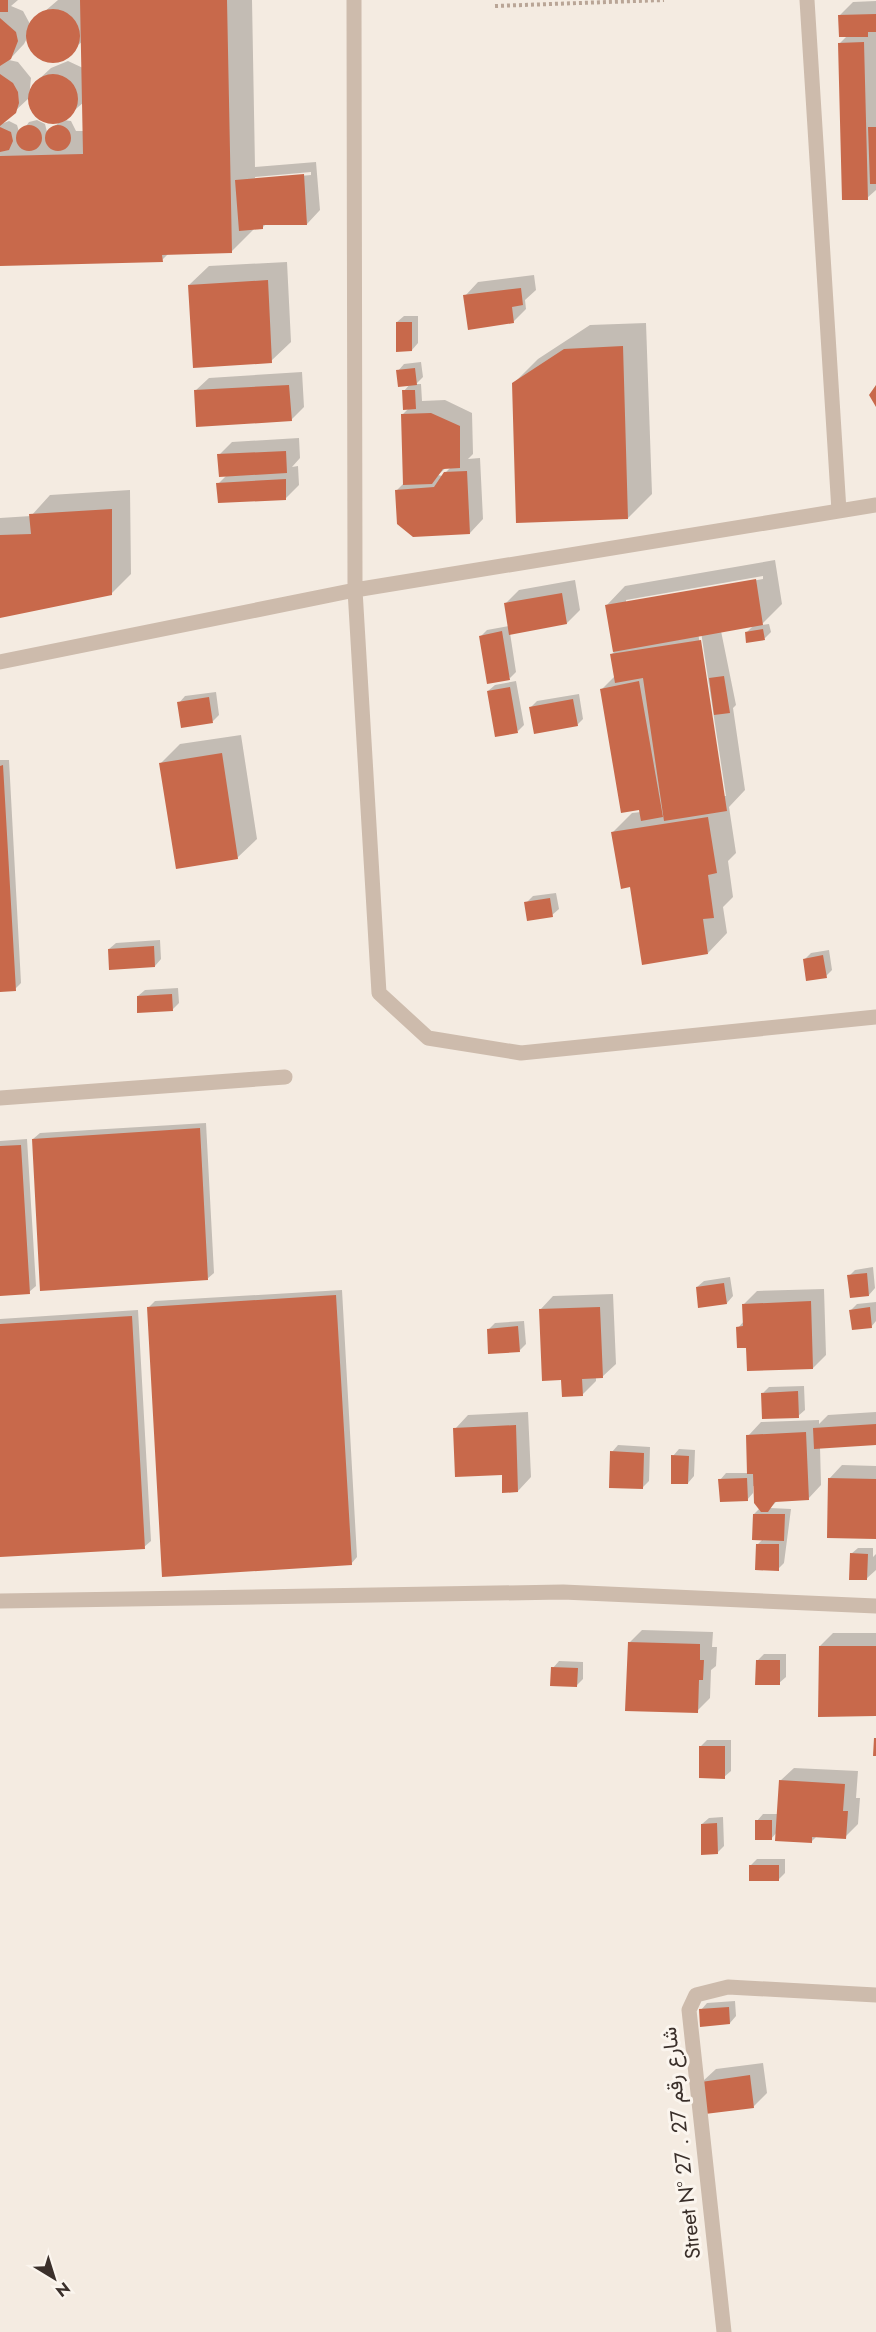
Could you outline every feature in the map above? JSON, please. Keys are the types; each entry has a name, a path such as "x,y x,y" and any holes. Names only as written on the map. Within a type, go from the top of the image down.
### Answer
{"street":[{"path":"354,0 355,590 378,993 428,1038 521,1053 876,1017"},
{"path":"807,0 839,511"},
{"path":"0,662 355,590 876,505"},
{"path":"0,1098 285,1077"},
{"path":"0,1601 563,1592 876,1606"},
{"name":"Street N° 27 . شارع رقم 27","path":"724,2332 689,2010 696,1995 728,1987 876,1995"}],"path":[{"path":"495,6 664,0"}],"building":[{"path":"0,0 8,0 8,12 0,12"},
{"path":"80,0 227,0 232,253 162,255 163,262 0,266 0,156 83,154"},
{"path":"53,9 63,11 72,17 78,26 80,36 78,46 72,55 63,61 53,63 43,61 34,55 28,46 26,36 28,26 34,17 43,11"},
{"path":"876,14 876,32 868,32 868,37 839,37 838,15"},
{"path":"0,18 16,32 18,41 11,59 0,66"},
{"path":"864,42 868,200 842,200 838,43"},
{"path":"0,74 13,83 18,92 19,103 16,113 0,126"},
{"path":"48,74 58,74 71,81 78,94 78,104 71,117 58,124 48,124 39,120 32,113 28,104 28,94 32,85 39,78"},
{"path":"29,125 38,129 42,138 38,147 29,151 20,147 16,138 20,129"},
{"path":"58,125 67,129 71,138 67,147 58,151 49,147 45,138 49,129"},
{"path":"0,127 11,132 13,141 9,150 0,152"},
{"path":"868,127 876,127 876,184 870,184"},
{"path":"304,174 307,225 263,225 263,229 239,231 235,180"},
{"path":"268,280 272,363 193,368 188,285"},
{"path":"521,288 523,305 512,307 514,323 468,330 463,295"},
{"path":"396,322 412,322 412,351 396,352"},
{"path":"623,346 628,519 516,523 512,383 564,349"},
{"path":"415,368 417,385 398,387 396,370"},
{"path":"289,385 292,421 196,427 194,390"},
{"path":"876,385 876,407 869,395"},
{"path":"402,390 415,390 416,409 403,410"},
{"path":"431,413 460,426 460,468 443,469 432,484 403,485 401,414"},
{"path":"286,451 287,473 219,477 217,454"},
{"path":"467,471 470,534 413,537 397,524 395,490 434,487 444,472"},
{"path":"286,479 286,500 218,503 216,483"},
{"path":"112,509 112,595 0,618 0,535 31,534 29,514"},
{"path":"756,579 763,625 613,652 605,605"},
{"path":"562,593 567,624 509,635 504,603"},
{"path":"763,629 765,640 746,643 745,632"},
{"path":"502,631 510,680 487,684 479,636"},
{"path":"701,640 727,811 664,821 643,678 615,683 610,654"},
{"path":"724,676 730,713 714,715 709,678"},
{"path":"639,681 663,817 641,821 639,810 621,813 600,689"},
{"path":"510,687 518,733 495,737 487,691"},
{"path":"209,697 213,723 181,728 177,702"},
{"path":"573,699 578,726 534,734 529,707"},
{"path":"222,753 238,859 176,869 159,763"},
{"path":"3,765 16,991 0,992 0,766"},
{"path":"708,817 717,873 708,875 714,918 703,919 708,954 642,965 630,887 621,889 611,832"},
{"path":"550,898 553,917 527,921 524,902"},
{"path":"154,946 155,967 109,970 108,949"},
{"path":"823,955 827,978 806,981 803,959"},
{"path":"172,994 173,1011 137,1013 137,996"},
{"path":"200,1128 208,1280 40,1291 32,1139"},
{"path":"21,1145 30,1294 0,1296 0,1146"},
{"path":"867,1273 869,1296 850,1298 847,1275"},
{"path":"724,1283 727,1304 698,1308 696,1287"},
{"path":"336,1295 352,1565 162,1577 147,1307"},
{"path":"811,1301 813,1369 747,1371 746,1348 737,1348 736,1327 743,1326 742,1304"},
{"path":"600,1307 603,1378 582,1379 583,1396 562,1397 561,1380 542,1381 539,1309"},
{"path":"870,1307 872,1328 852,1330 849,1310"},
{"path":"132,1316 145,1549 0,1557 0,1324"},
{"path":"518,1326 520,1352 488,1354 487,1329"},
{"path":"798,1391 799,1418 762,1419 761,1393"},
{"path":"876,1424 876,1445 814,1449 813,1428"},
{"path":"516,1425 518,1492 502,1493 502,1475 455,1477 453,1428"},
{"path":"806,1432 809,1500 775,1502 768,1512 761,1512 754,1503 753,1474 747,1474 746,1435"},
{"path":"610,1451 644,1453 643,1489 609,1488"},
{"path":"671,1455 689,1456 688,1484 671,1484"},
{"path":"747,1478 748,1501 720,1502 718,1479"},
{"path":"828,1478 876,1479 876,1539 827,1538"},
{"path":"753,1514 785,1514 784,1541 752,1540"},
{"path":"756,1544 779,1544 779,1571 755,1570"},
{"path":"850,1553 868,1554 867,1580 849,1580"},
{"path":"628,1642 700,1644 700,1660 704,1660 703,1680 699,1680 698,1713 625,1711"},
{"path":"819,1646 876,1646 876,1716 818,1717"},
{"path":"756,1660 780,1660 780,1685 755,1685"},
{"path":"551,1667 578,1668 577,1687 550,1686"},
{"path":"874,1738 876,1738 876,1756 873,1756"},
{"path":"699,1746 725,1746 725,1779 699,1778"},
{"path":"779,1780 845,1784 843,1811 848,1811 846,1839 812,1837 812,1843 775,1841"},
{"path":"755,1820 772,1820 772,1840 755,1840"},
{"path":"717,1823 718,1854 701,1855 701,1824"},
{"path":"749,1865 779,1865 779,1881 749,1881"},
{"path":"729,2007 730,2024 700,2027 699,2009"},
{"path":"750,2075 754,2108 705,2114 701,2082"}]}
